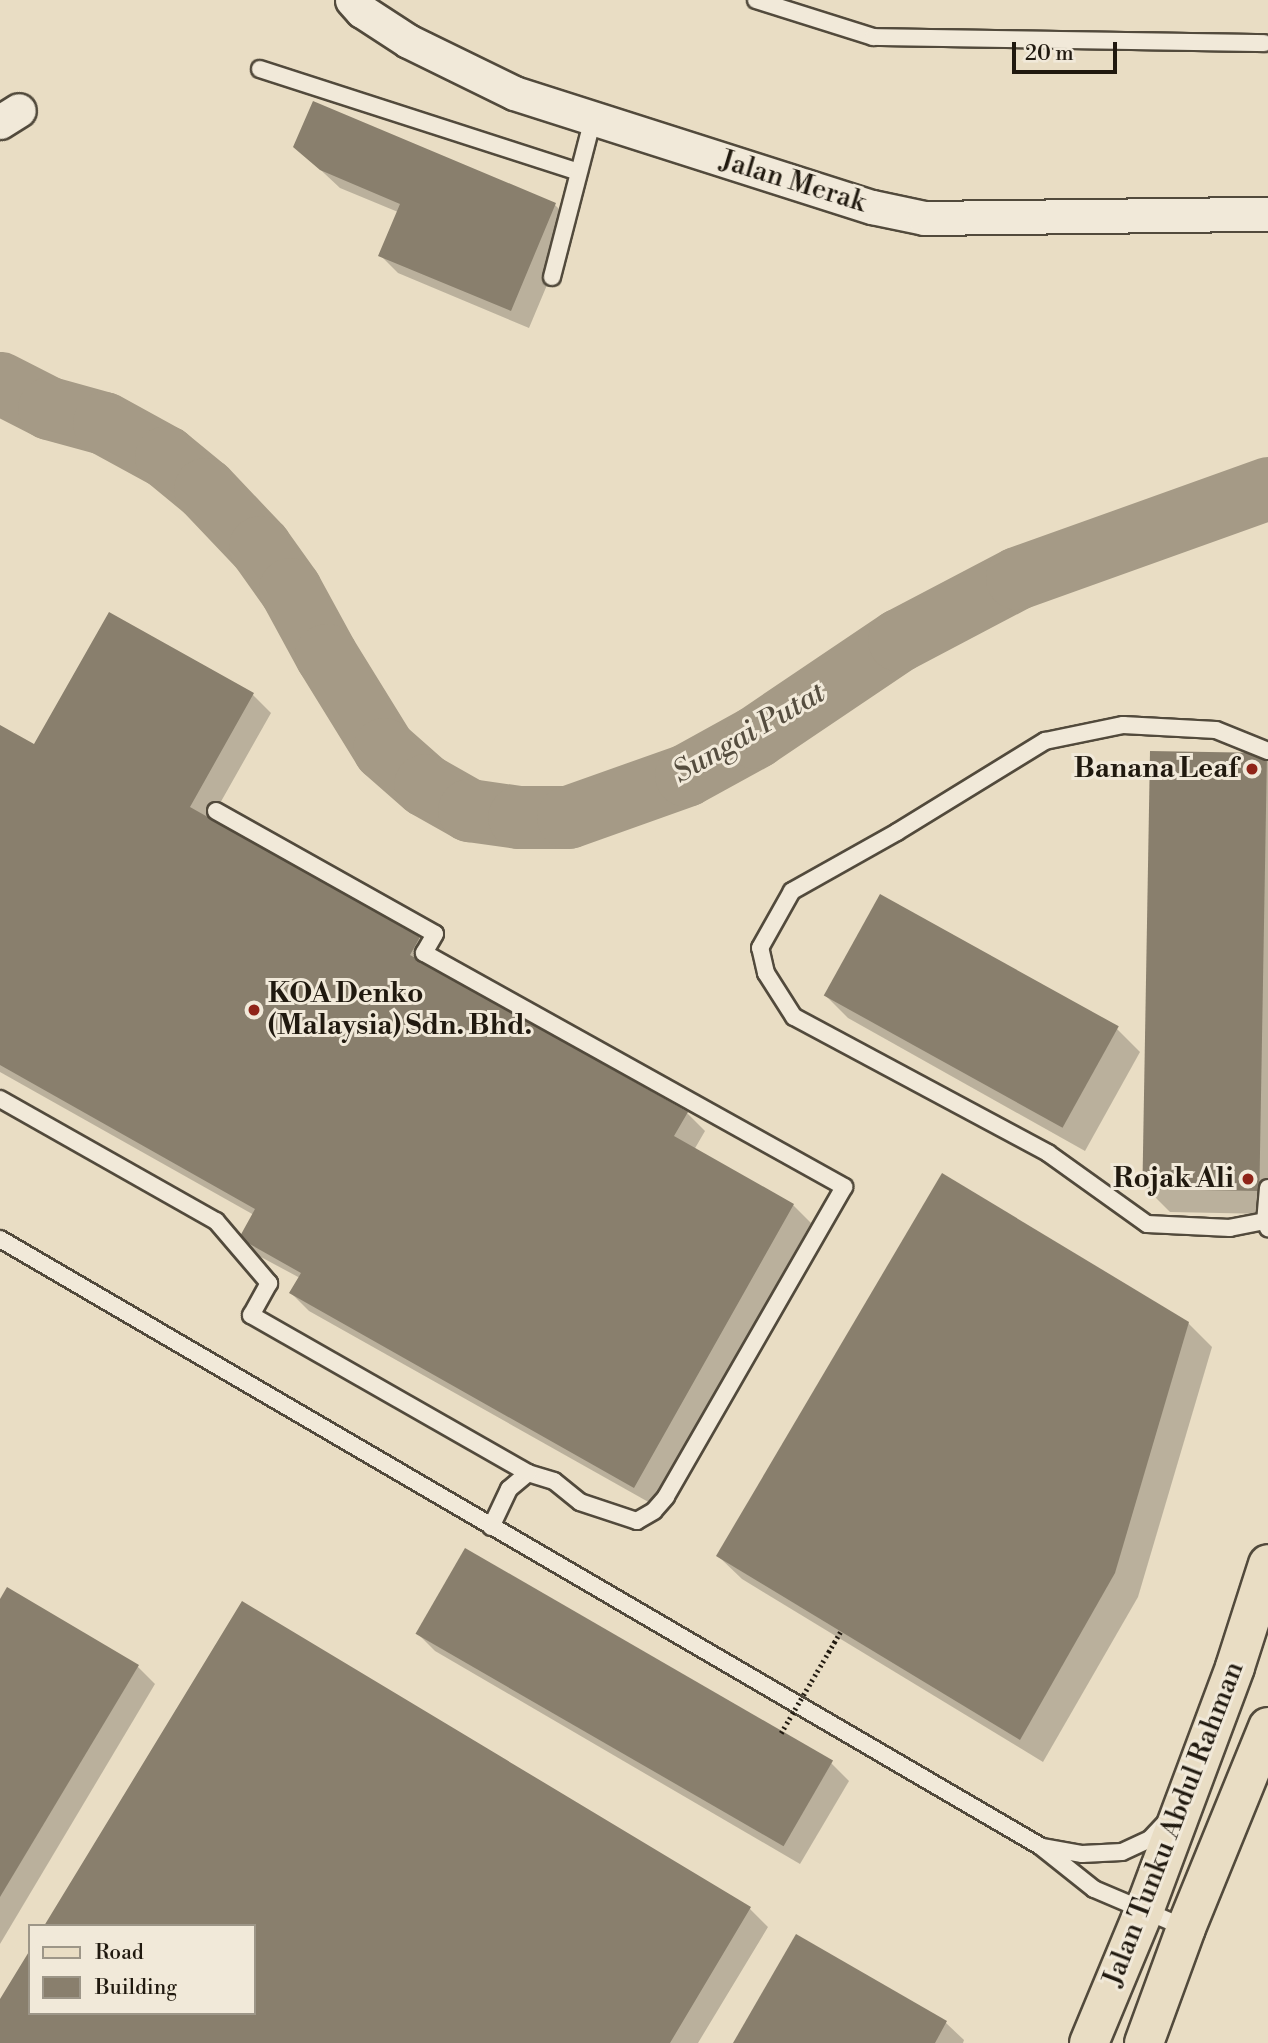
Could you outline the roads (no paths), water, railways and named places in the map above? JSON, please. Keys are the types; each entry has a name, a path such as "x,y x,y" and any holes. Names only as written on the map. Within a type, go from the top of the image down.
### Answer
{"main road":[{"name":"Jalan Tunku Abdul Rahman","path":"1089,2043 1144,1911 1236,1667 1268,1564"},
{"name":"Jalan Tunku Abdul Rahman","path":"1146,2043 1186,1928 1268,1727"}],"street":[{"name":"Jalan Merak","path":"352,0 362,11 408,41 514,93 818,191 924,218 1268,214"}],"lane":[{"path":"756,0 873,37 1264,43"},
{"path":"260,69 578,172"},
{"path":"552,277 593,118"},
{"path":"1268,751 1216,730 1123,724 1045,741 897,832 792,891 760,948 766,973 794,1017 1048,1153 1147,1224 1181,1228 1267,1225 1268,1188"},
{"path":"0,1099 216,1221 269,1283 251,1315 528,1473 554,1481 580,1502 637,1521 653,1511 666,1497 844,1188 425,953 435,934 216,811"},
{"path":"0,1239 1040,1846 1094,1889 1186,1928"},
{"path":"491,1527 509,1489 528,1473"},
{"path":"1040,1846 1082,1854 1122,1852 1150,1839 1185,1801"}],"waterway":[{"name":"Sungai Putat","path":"0,383 49,408 104,423 166,457 205,489 260,547 290,589 326,655 384,749 425,785 469,810 519,817 568,817 686,775 755,737 899,640 1017,578 1268,488"}],"place":[{"name":"Banana Leaf","path":"1252,769"},
{"name":"KOA Denko (Malaysia) Sdn. Bhd.","path":"254,1010"},
{"name":"Rojak Ali","path":"1248,1179"}]}
